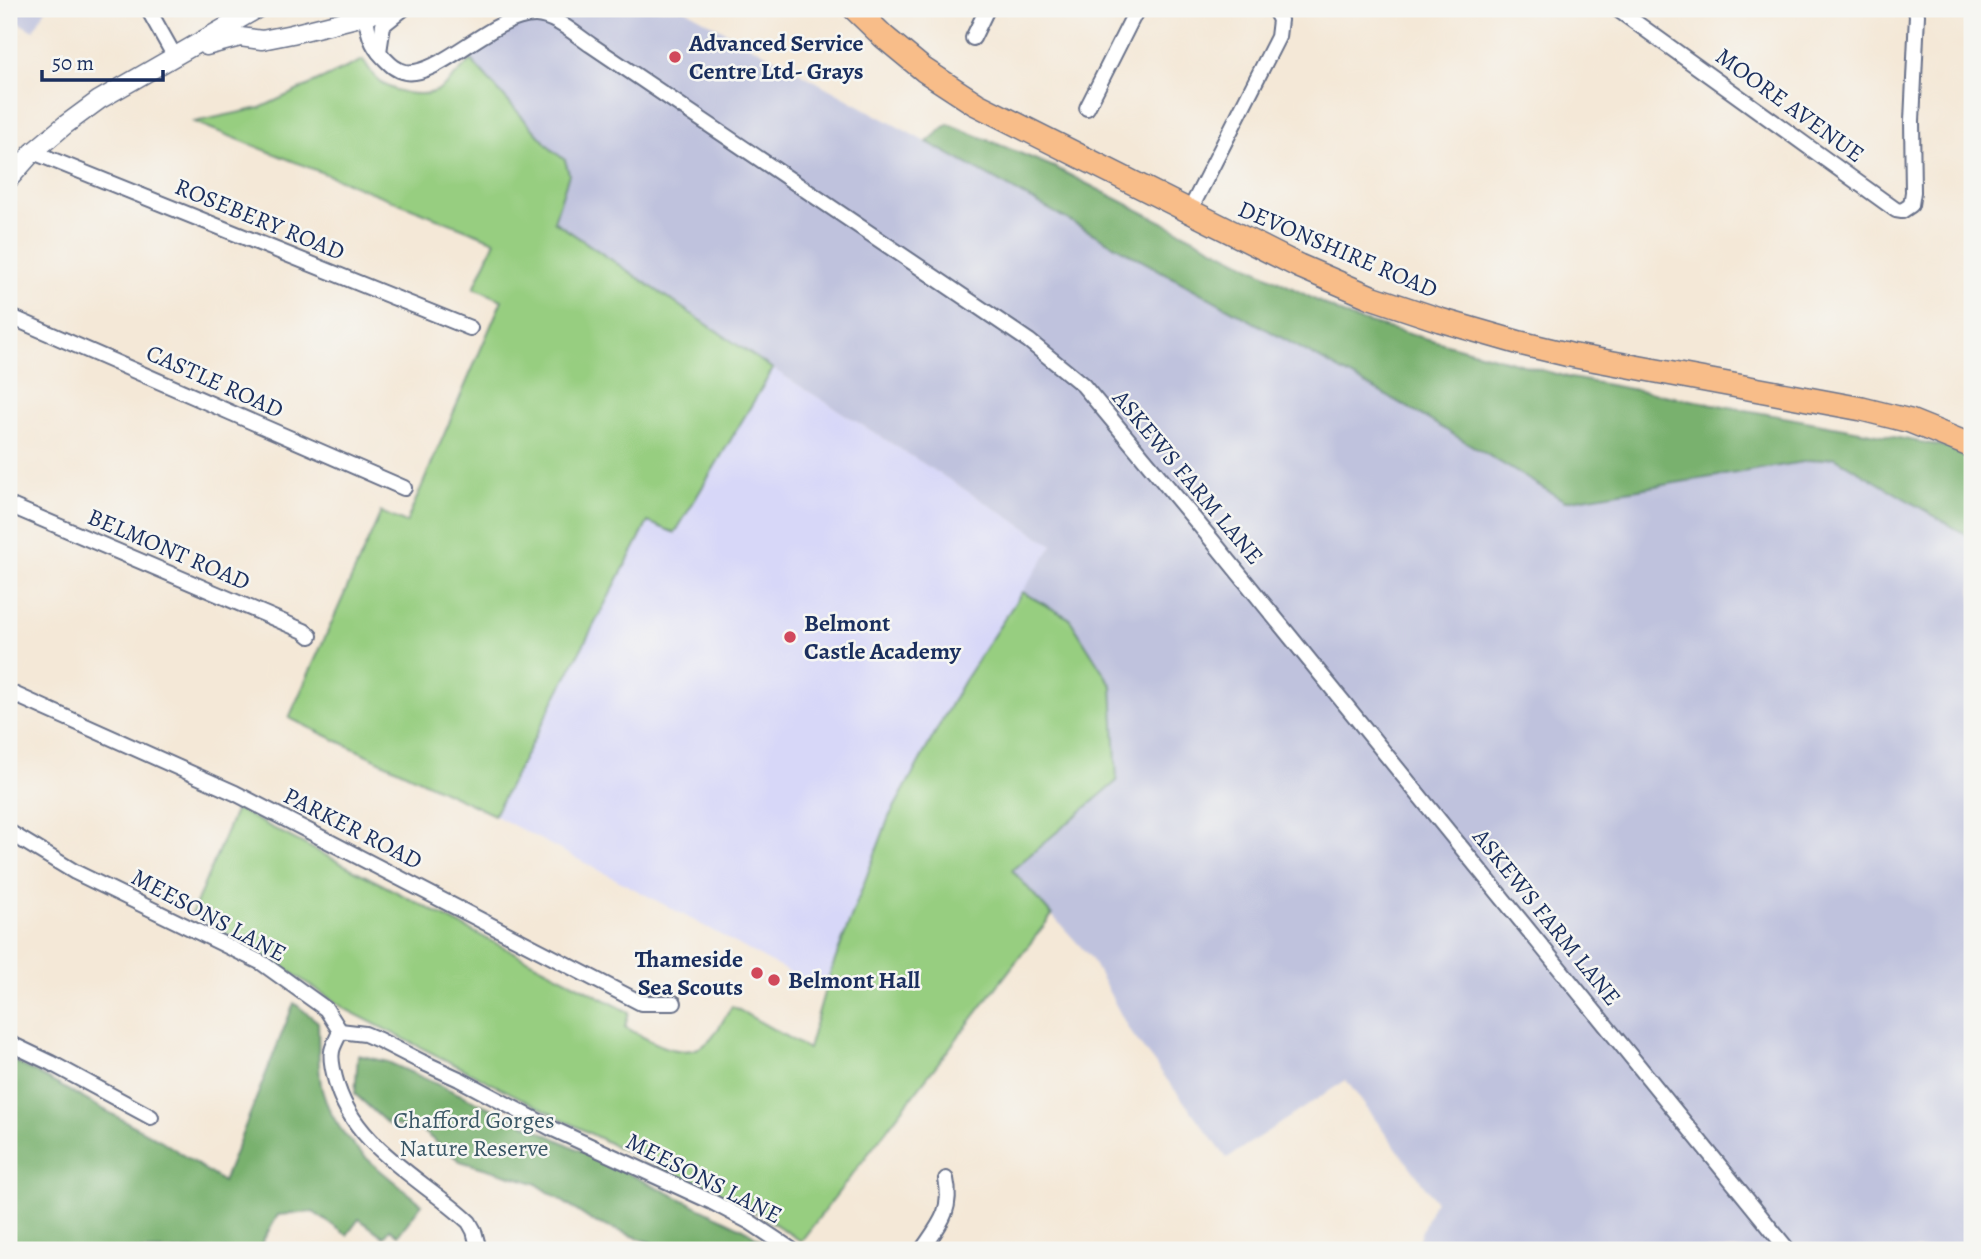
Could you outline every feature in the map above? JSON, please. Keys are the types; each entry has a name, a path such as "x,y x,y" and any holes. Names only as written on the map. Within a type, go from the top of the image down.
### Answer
{"main road":[{"name":"DEVONSHIRE ROAD","path":"855,9 924,69 976,104 1299,266 1371,297 1451,324 1570,355 1862,409 1910,422 1972,446"}],"street":[{"path":"148,9 180,54"},
{"path":"9,179 33,152 99,100 257,9"},
{"path":"180,54 240,37 261,40 292,34 366,12 392,9"},
{"path":"379,52 383,25 403,9"},
{"path":"973,38 987,9"},
{"path":"1087,108 1137,9"},
{"path":"1189,212 1278,37 1280,20 1274,9"},
{"name":"MOORE AVENUE","path":"1617,9 1896,210 1902,211 1911,205 1913,192 1915,9"},
{"path":"366,12 368,33 379,52"},
{"name":"ASKEWS FARM LANE","path":"379,52 395,68 407,72 419,71 431,67 480,36 511,21 540,15 565,26 1028,341 1083,386 1788,1250"},
{"name":"ROSEBERY ROAD","path":"33,152 470,328"},
{"name":"CASTLE ROAD","path":"9,316 404,488"},
{"name":"BELMONT ROAD","path":"9,505 304,631 310,636"},
{"name":"PARKER ROAD","path":"9,692 235,793 641,1003 674,1003"},
{"name":"MEESONS LANE","path":"9,832 75,872 262,963 326,1009 340,1031 365,1034 379,1040 575,1140 712,1202 750,1222 792,1250"},
{"path":"340,1031 331,1053 334,1074 339,1095 354,1123 378,1147 468,1222 480,1250"},
{"path":"9,1044 151,1116"},
{"path":"922,1250 947,1209 949,1193 946,1179"}],"shaded area":[{"path":"9,9 46,9 33,31 19,23 9,40"},
{"path":"516,9 684,9 1409,408 1565,501 1834,457 1972,538 1972,1250 1414,1250 1435,1200 1346,1080 1227,1158 1129,1030 1091,958 1011,870 1117,781 1069,618 1022,592 1053,545 773,369 554,221 569,174 565,160 552,150 471,60"},
{"name":"Belmont Castle Academy","path":"773,369 1053,545 889,817 828,979 807,982 494,815 649,522 675,533"}],"green space":[{"path":"363,60 376,78 389,87 406,93 423,94 443,88 471,60 552,150 565,160 569,174 554,221 773,369 675,533 648,522 494,815 289,718 381,512 406,523 502,300 474,288 495,241 194,122 260,108"},
{"path":"948,124 1054,167 1351,318 1571,378 1948,447 1972,461 1972,538 1834,457 1565,501 1409,408 927,142"},
{"path":"1022,592 1069,618 1112,686 1117,781 1012,870 1052,915 801,1241 759,1214 617,1147 347,1010 280,965 192,913 236,809 629,1012 625,1027 656,1044 680,1050 701,1047 711,1039 732,1006 808,1049 828,979 889,817 963,682"},
{"path":"294,1003 318,1022 321,1086 339,1127 377,1168 422,1204 398,1235 390,1229 384,1237 359,1219 347,1235 313,1212 278,1215 262,1242 263,1250 9,1250 9,1058 162,1141 223,1182"},
{"name":"Chafford Gorges Nature Reserve","path":"358,1055 388,1062 521,1122 744,1229 775,1250 663,1250 652,1243 592,1221 535,1183 460,1161 422,1131 388,1124 355,1094"}],"railway":[{"path":"9,20 15,9"}],"place":[{"name":"Advanced Service Centre Ltd- Grays","path":"675,57"},
{"name":"Belmont Castle Academy","path":"790,637"},
{"name":"Thameside Sea Scouts","path":"757,973"},
{"name":"Belmont Hall","path":"774,980"}]}
